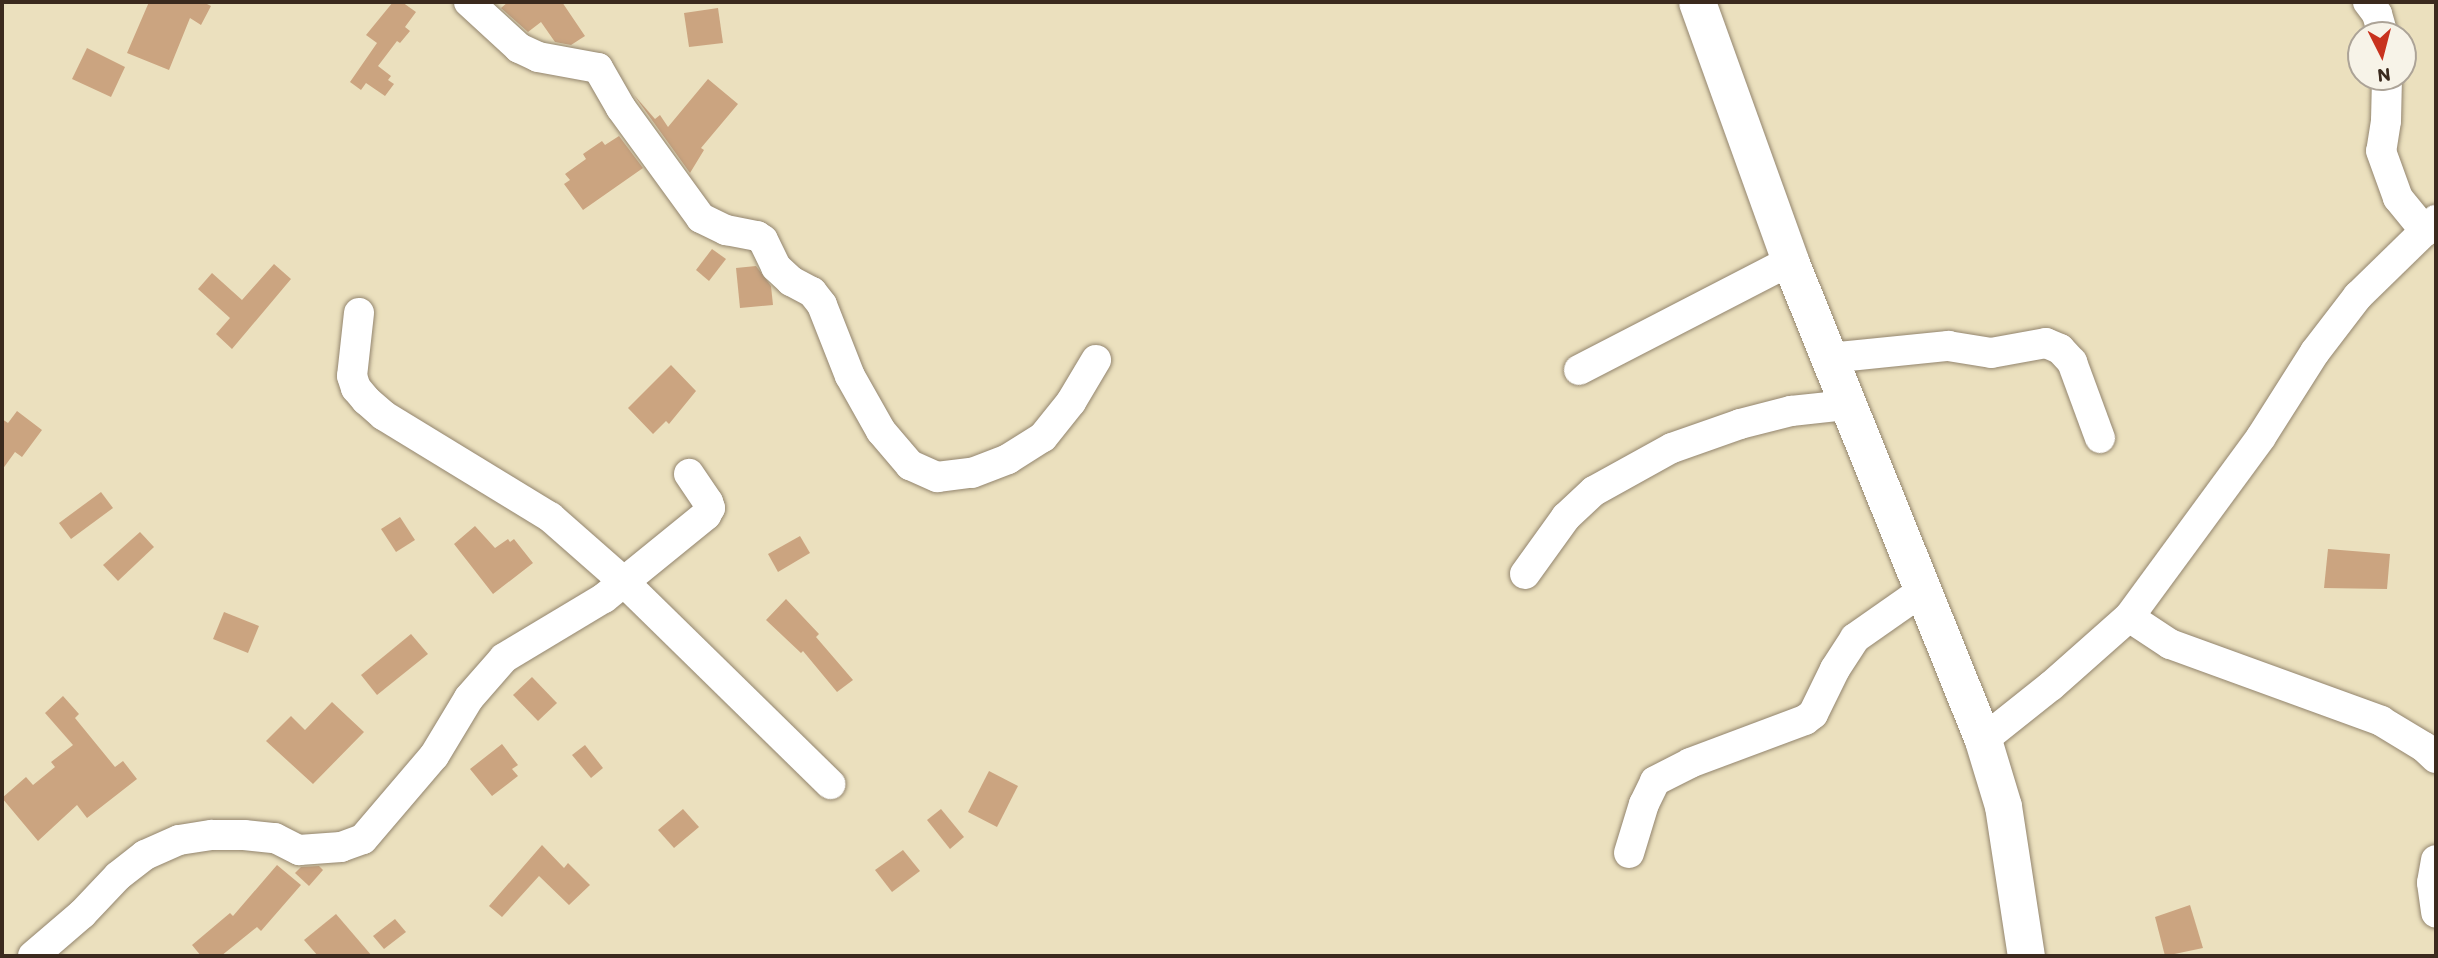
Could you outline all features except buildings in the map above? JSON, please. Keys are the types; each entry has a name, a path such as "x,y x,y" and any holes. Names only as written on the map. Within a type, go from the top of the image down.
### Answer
{"main road":[{"path":"1697,2 1790,261 1983,740 2003,806 2026,956"}],"street":[{"path":"469,2 519,48 538,57 598,68 621,108 701,218 726,230 757,236 763,240 776,267 791,281 812,292 822,306 850,376 881,431 910,465 937,477 972,472 1007,459 1043,437 1071,402 1096,360"},
{"path":"2368,2 2379,21"},
{"path":"1983,740 2052,686 2129,617 2261,437 2315,352 2358,296 2430,225 2398,198 2381,151 2386,121 2387,91"},
{"path":"1579,370 1790,261"},
{"path":"359,313 352,376 356,388 366,400 383,415 550,517 624,582 830,784"},
{"path":"1829,358 1948,346 1991,353 2046,343 2060,349 2071,362 2100,438"},
{"path":"1525,574 1566,517 1594,491 1672,449 1740,424 1778,415 1846,405"},
{"path":"33,956 82,914 118,876 145,855 179,840 212,835 244,835 275,838 299,850 341,847 363,839 434,755 469,698 504,658 604,598 706,515 710,508 708,502 689,474"},
{"path":"1629,852 1644,804 1655,781 1690,763 1805,720 1813,714 1835,668 1855,638 1922,591"},
{"path":"2129,617 2170,644 2381,721 2424,747 2436,758"},
{"path":"2436,860 2432,883 2436,913"}]}
